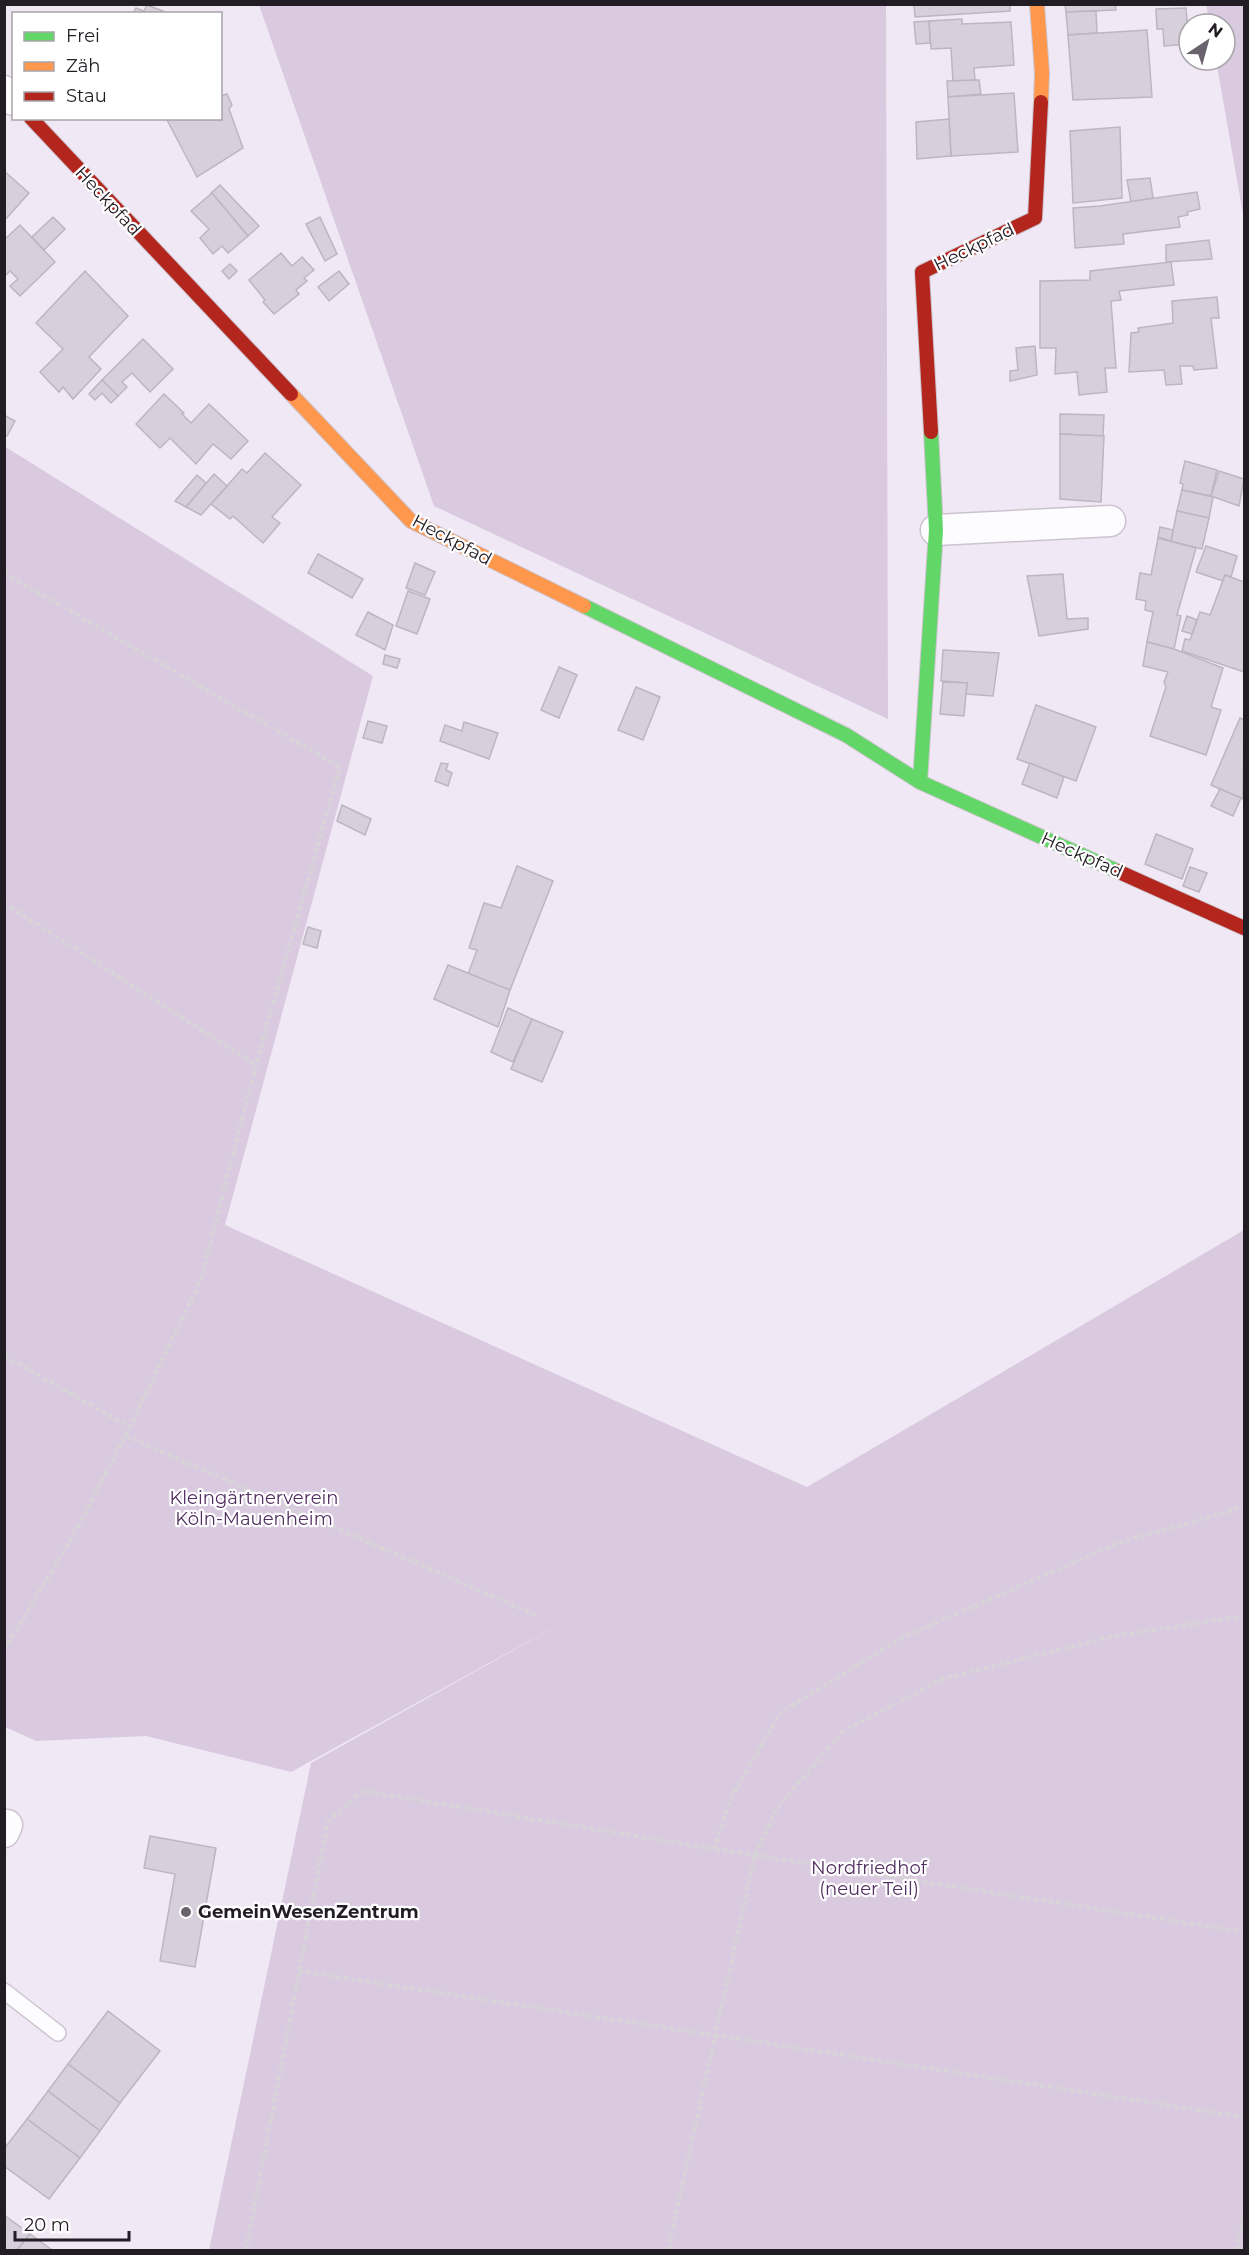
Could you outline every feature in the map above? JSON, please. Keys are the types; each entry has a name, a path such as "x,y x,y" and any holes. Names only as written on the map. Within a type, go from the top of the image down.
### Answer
{"street":[{"name":"Heckpfad","path":"920,782 936,530 922,272 1035,218 1042,73 1037,4"},
{"name":"Heckpfad","path":"33,120 411,521 846,735 920,782 1245,928"},
{"path":"936,530 1110,521"}],"lane":[{"path":"4,1991 58,2034"}],"path":[{"path":"4,573 340,767 256,1065 202,1277 126,1436 72,1538 4,1650"},
{"path":"4,903 256,1065"},
{"path":"4,1356 130,1427"},
{"path":"126,1436 537,1616"},
{"path":"714,1849 730,1800 780,1713 899,1639 932,1624 1118,1543 1245,1507"},
{"path":"668,2250 755,1856 778,1807 843,1731 945,1678 1109,1637 1245,1616"},
{"path":"246,2250 328,1821 363,1791 755,1856 1245,1932"},
{"path":"299,1971 1245,2117"},
{"path":"1237,2250 1245,2210"}],"green space":[{"path":"259,5 886,5 888,719 434,506"},
{"path":"1206,5 1244,5 1244,220 1218,72 1237,72 1237,12 1207,12"},
{"path":"4,446 373,676 225,1225 807,1487 1244,1230 1244,2250 209,2250 311,1763 582,1612 291,1772 146,1736 36,1741 5,1727"}],"building":[{"path":"914,4 1010,4 1010,11 915,17"},
{"path":"1065,4 1115,4 1116,10 1066,12"},
{"path":"147,5 163,11 134,12 136,8 144,11"},
{"path":"1186,8 1186,12 1177,12 1177,45 1164,46 1163,29 1157,29 1156,9"},
{"path":"1096,11 1097,33 1068,35 1066,12"},
{"path":"962,19 962,24 1011,22 1014,65 974,68 975,80 953,82 951,48 931,49 929,21"},
{"path":"929,21 930,43 916,44 914,22"},
{"path":"1147,30 1152,97 1073,100 1068,35"},
{"path":"979,80 981,94 948,97 947,81"},
{"path":"1014,93 1018,152 951,156 948,97"},
{"path":"227,94 232,105 229,109 243,148 197,177 167,120 222,120 222,96"},
{"path":"949,119 951,156 917,159 916,122"},
{"path":"1120,127 1122,198 1073,203 1070,131"},
{"path":"4,171 29,193 4,221"},
{"path":"1150,178 1153,198 1131,202 1127,180"},
{"path":"220,185 259,226 248,236 211,193"},
{"path":"1197,192 1200,209 1178,217 1180,227 1123,234 1124,244 1075,248 1073,208"},
{"path":"212,193 248,236 228,253 222,246 213,254 200,238 209,229 191,211"},
{"path":"53,217 65,229 44,250 32,237"},
{"path":"320,217 337,254 325,261 306,224"},
{"path":"20,225 55,262 20,296 10,286 18,279 10,271 4,277 4,240"},
{"path":"1209,240 1212,259 1166,262 1166,245"},
{"path":"281,253 292,266 302,257 314,270 304,278 307,281 296,290 299,294 274,314 249,280"},
{"path":"1171,262 1174,285 1119,291 1121,300 1111,301 1116,368 1105,368 1107,392 1079,395 1077,372 1055,374 1056,348 1040,348 1040,281 1090,280 1090,271"},
{"path":"230,264 237,271 229,279 222,271"},
{"path":"85,271 128,316 89,357 101,369 73,399 63,387 59,392 40,372 63,349 36,323"},
{"path":"339,271 349,284 329,301 318,287"},
{"path":"1217,297 1219,318 1211,318 1217,368 1194,370 1193,366 1180,366 1182,384 1166,385 1164,370 1129,372 1131,333 1139,332 1138,328 1173,323 1172,301"},
{"path":"143,339 173,369 150,392 132,373 122,382 127,387 118,396 102,380"},
{"path":"1035,346 1037,375 1010,381 1010,371 1018,370 1016,348"},
{"path":"102,380 118,396 111,403 102,393 95,400 89,394"},
{"path":"164,394 191,423 209,404 248,441 231,459 213,444 196,464 170,438 160,448 136,424"},
{"path":"1060,414 1104,415 1103,436 1060,434"},
{"path":"4,415 15,421 7,436 4,434"},
{"path":"1060,434 1104,436 1101,502 1060,499"},
{"path":"265,453 301,485 272,517 280,523 263,543 233,516 230,519 211,504 242,469 247,473"},
{"path":"1185,461 1217,470 1211,496 1182,490 1183,484 1180,483"},
{"path":"1219,471 1244,479 1239,506 1211,496"},
{"path":"214,474 227,486 201,515 186,507"},
{"path":"197,475 206,483 186,507 175,501"},
{"path":"1182,490 1213,497 1209,518 1177,511"},
{"path":"1177,511 1209,518 1202,549 1171,541"},
{"path":"1160,527 1173,530 1171,541 1158,537"},
{"path":"1158,538 1196,548 1177,615 1181,616 1174,649 1147,642 1153,612 1145,610 1146,601 1136,599 1140,573 1151,575"},
{"path":"1206,546 1237,556 1231,577 1225,575 1223,581 1196,572"},
{"path":"318,554 363,579 352,598 308,573"},
{"path":"415,563 435,572 425,595 406,588"},
{"path":"1063,574 1067,619 1088,618 1088,629 1039,636 1027,576"},
{"path":"1225,575 1244,582 1244,672 1182,651 1185,639 1190,640 1200,612 1210,615"},
{"path":"408,591 430,599 417,634 396,626"},
{"path":"368,612 393,625 385,650 356,635"},
{"path":"1187,616 1197,620 1192,634 1182,631"},
{"path":"1147,642 1174,649 1223,668 1211,707 1221,710 1206,755 1150,736 1166,687 1164,682 1168,672 1143,666"},
{"path":"943,650 999,653 993,696 966,694 967,683 941,681"},
{"path":"385,655 400,659 397,668 383,664"},
{"path":"559,667 577,675 559,718 541,710"},
{"path":"943,682 967,683 964,716 940,714"},
{"path":"636,687 660,697 643,740 618,730"},
{"path":"1036,705 1096,727 1076,781 1017,759"},
{"path":"1240,718 1244,720 1243,799 1211,785"},
{"path":"368,721 387,726 382,743 363,738"},
{"path":"464,722 498,733 489,759 440,741 445,725 462,731"},
{"path":"441,763 448,764 446,770 452,773 448,786 435,781"},
{"path":"1030,763 1064,777 1057,798 1022,784"},
{"path":"1220,789 1241,798 1233,816 1211,806"},
{"path":"342,805 371,819 365,835 337,821"},
{"path":"1156,834 1193,849 1182,879 1145,864"},
{"path":"517,866 553,881 510,990 468,974 477,950 469,948 484,903 501,908"},
{"path":"1190,867 1207,873 1199,892 1183,886"},
{"path":"308,927 321,931 317,948 303,944"},
{"path":"448,965 510,990 498,1027 434,999"},
{"path":"508,1008 532,1019 513,1062 491,1052"},
{"path":"532,1019 563,1032 542,1082 511,1069"},
{"path":"150,1836 216,1848 195,1967 160,1961 175,1874 144,1868"},
{"path":"108,2011 160,2051 120,2103 68,2064"},
{"path":"68,2064 120,2103 100,2131 48,2091"},
{"path":"48,2091 100,2131 80,2158 27,2119"},
{"path":"27,2119 80,2158 49,2199 4,2166 4,2149"},
{"path":"4,2215 30,2234 17,2250 4,2250"},
{"path":"30,2234 52,2250 17,2250"}],"traffic: fast":[{"path":"920,782 936,530 931,432"},
{"path":"584,606 846,735 920,782 1117,871"}],"traffic: slow":[{"path":"1037,4 1042,73 1041,102"},
{"path":"291,394 411,521 584,606"}],"traffic: jam":[{"path":"931,432 922,272 1035,218 1041,102"},
{"path":"33,120 291,394"},
{"path":"1117,871 1244,928"}],"place":[{"name":"GemeinWesenZentrum","path":"186,1912"}],"park label":[{"name":"Kleingärtnerverein Köln-Mauenheim","path":"254,1508"},
{"name":"Nordfriedhof (neuer Teil)","path":"869,1878"}]}
